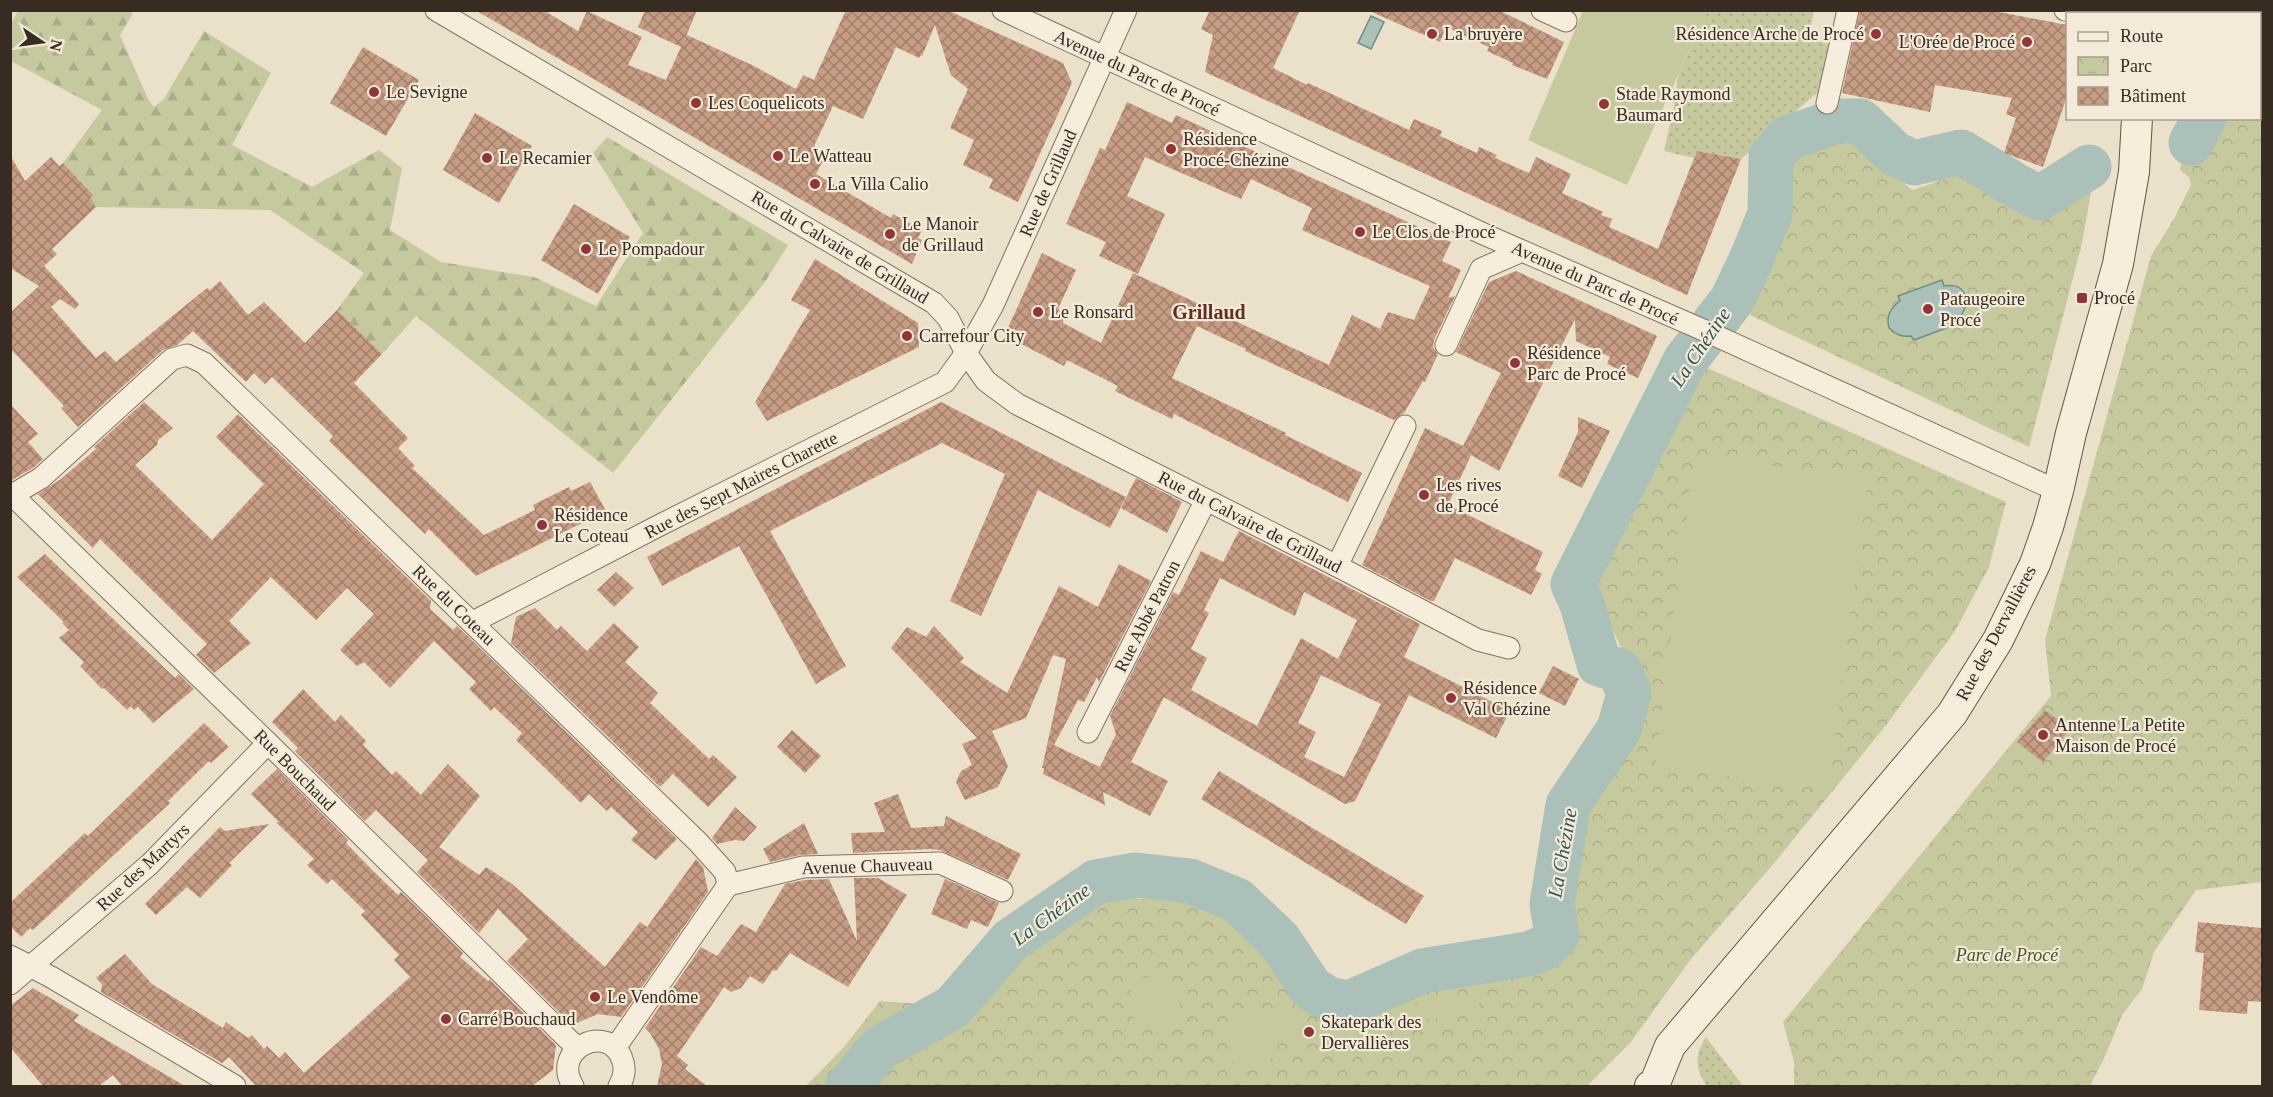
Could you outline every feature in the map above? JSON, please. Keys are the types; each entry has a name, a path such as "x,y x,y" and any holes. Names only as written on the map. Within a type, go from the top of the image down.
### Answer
{"main road":[{"name":"Rue des Dervallières","path":"1655,1085 1670,1046 1952,714 1998,640 2035,564 2058,491 2118,264 2134,172 2137,120"}],"street":[{"name":"Rue du Calvaire de Grillaud","path":"436,10 934,303 948,318 966,353 986,381 1017,404 1478,640 1509,648"},
{"name":"Avenue du Parc de Procé","path":"1002,10 1522,251 1701,329 2058,491"},
{"name":"Rue de Grillaud","path":"966,353 993,305 1126,10"},
{"path":"1542,10 1566,21"},
{"path":"1827,103 1848,10"},
{"path":"1446,345 1481,269 1522,251"},
{"name":"Rue des Sept Maires Charette","path":"473,622 945,382 966,353"},
{"name":"Rue du Coteau","path":"11,494 41,478 172,359 187,356 204,363 473,622 715,860 725,872 728,885"},
{"path":"1337,566 1405,426"},
{"name":"Rue Bouchaud","path":"11,494 268,743 571,1042 576,1050"},
{"name":"Rue Abbé Patron","path":"1088,732 1206,500"},
{"name":"Rue des Martyrs","path":"10,984 33,967 150,864 268,743"},
{"name":"Avenue Chauveau","path":"728,885 803,867 940,863 1002,891"},
{"path":"615,1048 728,885"},
{"path":"10,956 33,967 235,1086"},
{"path":"569,1085 568,1066 576,1050 586,1043 598,1041 615,1048 621,1055 624,1069 619,1086"}],"green space":[{"path":"18,11 129,11 133,13 120,35 148,99 154,107 164,99 204,31 271,73 232,145 312,187 379,150 402,168 390,230 441,262 534,277 596,306 643,233 593,153 607,137 788,245 765,282 613,473 416,316 382,354 337,310 364,273 270,210 96,207 89,199 93,195 63,163 102,110 11,61 10,25"},
{"name":"Stade Raymond Baumard","path":"1583,11 1708,11 1627,185 1528,140"},
{"path":"1708,11 1814,11 1808,39 1830,44 1818,92 1741,159 1697,151 1694,158 1664,151 1678,76"},
{"name":"Parc de Procé","path":"2262,11 2262,882 2196,890 2154,952 2142,989 2122,1015 2090,1086 1794,1086 1794,1062 1783,1022 2051,696 2045,640 2151,256 2191,185 2189,177 2180,170 2188,120 2261,120 2261,12 2205,12"},
{"path":"1845,135 1912,190 1963,173 2041,221 2092,187 2082,243 2029,447 1750,315 1781,227 1784,161"},
{"path":"1701,365 2006,502 1989,567 1955,631 1887,724 1770,868 1691,959 1630,1043 1587,1086 806,1086 844,1047 880,1001 945,1006 981,986 1015,952 1085,894 1223,905 1293,982 1327,1008 1359,1006 1425,979 1543,960 1567,948 1559,904 1576,814 1609,754 1640,709 1633,673 1590,582"},
{"path":"1694,456 1868,478 1828,789 1655,767"},
{"path":"1154,976 1168,980 1176,988 1180,1002 1176,1016 1168,1024 1154,1028 1140,1024 1132,1016 1128,1002 1132,988 1140,980"},
{"name":"Skatepark des Dervallières","path":"1478,994 1480,1014 1423,1020 1350,1047 1281,1039 1271,1059 1250,1070 1231,1060 1225,1036 1240,1017 1269,1008 1301,1020 1347,1028 1425,1001"},
{"path":"1706,1037 1743,1086 1707,1086 1698,1068 1699,1050"}],"water":[{"path":"1371,16 1384,22 1371,49 1358,43"},
{"name":"Pataugeoire Procé","path":"1942,280 1944,286 1960,288 1968,302 1961,316 1956,318 1957,324 1914,340 1911,336 1899,335 1889,328 1891,310 1900,301 1898,296"}],"building":[{"path":"475,10 543,10 578,31 587,11 642,37 628,65 666,80 681,47 638,27 645,10 697,10 684,41 687,35 754,66 796,89 803,75 814,80 846,10 947,10 1063,63 1072,83 1018,202 989,188 993,179 963,165 974,140 950,128 968,89 951,75 935,25 922,56 919,58 896,47 863,119 833,106 814,146 827,153 816,174 891,218 893,214 922,230 918,238 922,240 912,264"},
{"path":"1210,10 1300,10 1273,68 1409,130 1414,119 1442,131 1440,136 1477,153 1479,147 1497,155 1495,158 1529,173 1536,157 1571,174 1562,193 1603,212 1601,215 1612,219 1609,227 1658,249 1697,151 1741,159 1687,295 1205,72 1213,35 1201,29"},
{"path":"1367,10 1498,10 1564,42 1547,79 1512,65 1513,63 1487,51 1489,47 1446,27 1440,42"},
{"path":"1860,10 1989,10 2066,25 2066,99 2043,167 2004,153 2016,118 2006,114 2012,98 1935,85 1930,112 1842,93"},
{"name":"Le Sevigne","path":"363,47 419,80 386,136 330,103"},
{"path":"1127,102 1172,123 1176,115 1451,242 1442,261 1461,270 1448,298 1455,296 1434,340 1433,347 1438,354 1425,382 1423,381 1404,413 1394,420 1245,351 1246,349 1197,326 1172,378 1362,473 1348,502 1174,414 1172,419 1115,391 1118,386 1067,360 1064,366 1008,337 1008,328 1042,253 1076,270 1058,309 1064,315 1063,323 1101,343 1133,273 1329,365 1352,315 1380,329 1388,312 1414,320 1430,286 1302,230 1312,208 1251,179 1241,199 1145,157 1127,196 1165,214 1138,274 1099,256 1106,242 1066,224 1100,148 1105,150"},
{"name":"Le Recamier","path":"475,113 532,146 499,203 443,170"},
{"path":"10,155 25,181 51,157 59,166 63,163 93,195 89,199 96,207 52,249 57,254 44,266 79,304 75,309 60,299 51,307 96,358 105,351 116,362 207,288 210,290 220,281 248,315 264,302 305,343 337,310 382,354 354,383 408,438 398,448 415,466 412,468 484,535 535,510 533,505 569,487 571,491 590,482 606,511 476,576 429,529 425,534 329,441 333,436 272,377 265,384 254,373 246,382 193,331 177,345 163,350 78,427 61,408 64,406 10,348 10,313 39,286 10,268"},
{"name":"Le Pompadour","path":"574,204 630,237 598,294 541,260"},
{"path":"815,259 918,323 919,347 767,421 755,402 810,310 791,300"},
{"path":"1516,271 1657,336 1638,378 1607,364 1610,357 1576,341 1575,319 1499,471 1471,455 1448,505 1543,552 1535,570 1542,574 1531,595 1455,558 1434,601 1431,601 1362,565 1425,428 1463,446 1501,373 1456,352 1489,282"},
{"path":"144,402 173,428 158,440 157,445 135,465 212,540 264,484 216,437 238,414 431,601 430,609 453,630 457,626 677,839 656,860 631,840 638,832 611,807 607,811 589,794 581,803 516,740 522,733 494,707 491,711 469,689 476,682 434,641 390,688 364,662 357,666 340,650 374,614 347,588 316,620 271,577 229,621 251,643 214,673 196,655 207,644 100,539 93,548 38,494 61,479 96,449 94,447"},
{"path":"941,402 1126,497 1110,528 1038,490 981,616 950,601 1005,474 942,443 770,531 846,666 816,684 739,546 662,586 647,557"},
{"path":"10,404 38,434 28,442 43,459 33,468 10,481"},
{"path":"1578,417 1610,431 1582,488 1558,476 1578,432"},
{"path":"1136,478 1182,502 1167,533 1121,508"},
{"path":"1239,531 1420,624 1404,657 1510,711 1496,738 1409,695 1355,801 1345,804 1164,697 1131,762 1168,781 1150,816 1103,792 1105,805 1043,774 1044,768 1042,768 1066,659 1053,655 1026,718 992,731 1008,766 998,787 965,800 956,782 961,771 972,765 962,744 977,738 891,648 907,627 926,637 934,626 964,658 960,662 1007,693 1059,586 1098,607 1119,564 1151,581 1099,682 1097,677 1084,702 1078,700 1054,745 1100,767 1116,734 1110,716 1173,592 1179,595 1201,551 1223,562","holes":["1220,578 1295,616 1304,592 1357,620 1338,659 1301,638 1257,726 1191,690 1207,658 1191,649 1209,613 1204,610","1321,675 1381,704 1344,777 1304,757 1316,732 1298,723"]},
{"path":"45,554 175,678 179,674 194,689 153,723 138,707 134,710 131,706 127,710 104,688 102,689 80,666 84,662 59,638 69,630 62,623 64,622 17,577"},
{"path":"616,572 634,588 614,607 597,590"},
{"path":"535,608 557,630 561,626 587,651 614,623 639,647 625,662 658,693 650,703 709,759 713,755 737,777 708,807 673,774 660,787 511,643 516,617"},
{"path":"1553,666 1579,679 1565,706 1539,693"},
{"path":"303,689 335,722 341,715 366,741 363,745 392,775 396,771 421,795 448,764 480,796 439,847 479,875 486,867 512,884 605,967 640,922 647,927 696,859 703,867 708,892 621,1017 598,1014 572,1025 507,961 528,939 498,909 479,933 417,872 428,860 376,810 365,821 295,751 298,748 272,722"},
{"name":"Antenne La Petite Maison de Procé","path":"2045,710 2070,729 2043,762 2017,742"},
{"path":"204,723 229,747 211,763 209,761 168,801 170,803 33,930 30,928 21,937 10,926 10,903 85,833 88,836"},
{"path":"792,730 821,756 805,773 777,747"},
{"path":"277,769 348,840 346,843 371,869 398,895 401,892 463,953 460,957 488,981 490,980 556,1045 553,1070 532,1086 256,1086 229,1057 222,1063 101,992 102,984 96,978 125,954 152,984 223,1028 226,1022 248,1038 252,1035 264,1049 267,1046 279,1058 285,1052 304,1073 410,977 394,960 399,955 361,915 365,911 332,879 327,884 307,865 314,859 251,794"},
{"path":"1219,771 1424,896 1406,924 1201,799"},
{"path":"898,794 911,828 944,826 946,816 1021,854 1008,880 940,850 853,853 851,833 885,832 874,803"},
{"path":"735,807 757,827 744,841 735,840 717,844 712,838"},
{"path":"804,823 818,854 800,855 770,862 763,849"},
{"path":"269,824 229,863 232,865 200,898 187,887 156,915 145,904 220,827 225,831"},
{"path":"854,878 878,878 907,895 848,987 790,953 763,984 750,976 741,988 731,992 724,987 677,1056 688,1065 685,1069 707,1086 657,1086 662,1064 659,1049 645,1028 701,947 717,956 741,924 756,932 785,884 829,879 857,941"},
{"path":"945,879 999,903 988,927 971,920 967,929 931,914"},
{"path":"2198,922 2262,928 2262,1002 2248,1001 2247,1014 2199,1010 2204,953 2195,952"},
{"path":"33,988 79,1015 74,1021 185,1086 122,1086 113,1075 99,1086 43,1086 10,1047 10,1006"}],"waterway":[{"name":"La Chézine","path":"2191,143 2203,120"},
{"name":"La Chézine","path":"848,1086 880,1048 953,1007 1011,940 1096,882 1136,875 1190,881 1237,900 1279,940 1311,988 1328,999 1349,1003 1422,971 1528,954 1546,947 1557,935 1552,904 1568,805 1619,729 1629,694 1620,671 1599,664 1582,604 1573,584 1685,361 1732,300 1751,260 1770,214 1771,157 1788,138 1837,121 1860,121 1894,153 1914,163 1961,152 2040,198 2089,167"}],"place":[{"name":"La bruyère","path":"1432,34"},
{"name":"Résidence Arche de Procé","path":"1876,34"},
{"name":"L'Orée de Procé","path":"2027,42"},
{"name":"Le Sevigne","path":"374,92"},
{"name":"Les Coquelicots","path":"696,103"},
{"name":"Stade Raymond Baumard","path":"1604,104"},
{"name":"Résidence Procé-Chézine","path":"1171,149"},
{"name":"Le Watteau","path":"778,156"},
{"name":"Le Recamier","path":"487,158"},
{"name":"La Villa Calio","path":"815,184"},
{"name":"Le Clos de Procé","path":"1360,232"},
{"name":"Le Manoir de Grillaud","path":"890,234"},
{"name":"Le Pompadour","path":"586,249"},
{"name":"Procé","path":"2082,298"},
{"name":"Pataugeoire Procé","path":"1928,309"},
{"name":"Le Ronsard","path":"1038,312"},
{"name":"Carrefour City","path":"907,336"},
{"name":"Résidence Parc de Procé","path":"1515,363"},
{"name":"Les rives de Procé","path":"1424,495"},
{"name":"Résidence Le Coteau","path":"542,525"},
{"name":"Résidence Val Chézine","path":"1451,698"},
{"name":"Antenne La Petite Maison de Procé","path":"2043,735"},
{"name":"Le Vendôme","path":"595,997"},
{"name":"Carré Bouchaud","path":"446,1019"},
{"name":"Skatepark des Dervallières","path":"1309,1032"}],"district":[{"name":"Grillaud","path":"1209,312"}]}
